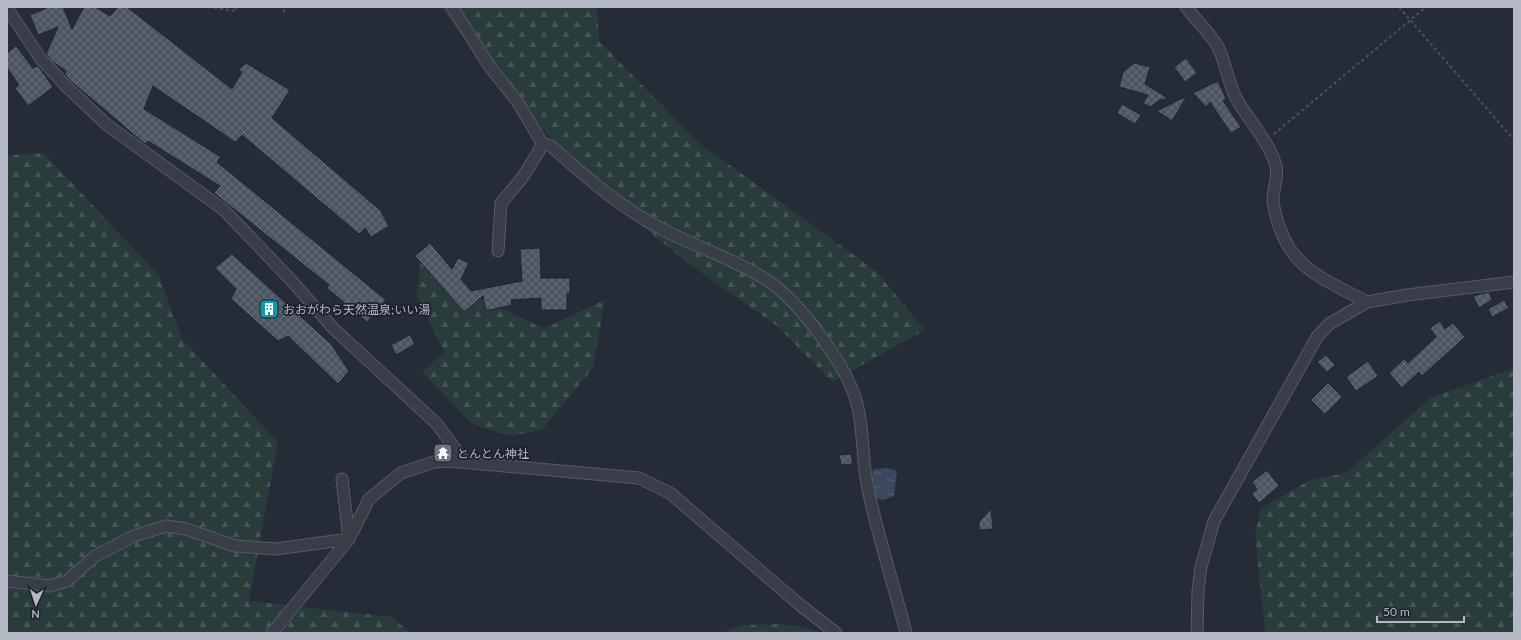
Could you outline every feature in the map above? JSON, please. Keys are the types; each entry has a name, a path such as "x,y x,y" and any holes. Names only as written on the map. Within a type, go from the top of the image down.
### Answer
{"street":[{"path":"452,7 490,67 517,101 542,143 551,146 604,192 639,216 668,233 720,254 767,280 788,298 817,331 854,390 858,409 863,464 868,489 906,633"},
{"path":"1186,7 1218,47 1236,97 1264,141 1276,167 1273,199 1277,224 1286,245 1299,262 1320,277 1367,302"},
{"path":"7,8 41,59 67,88 106,124 224,210 291,280 334,328 437,424 465,462"},
{"path":"498,251 502,203 522,178 539,151 542,143"},
{"path":"1197,633 1198,591 1201,567 1214,521 1317,337 1329,324 1367,302 1407,295 1514,282"},
{"path":"272,633 349,539 369,498 401,473 434,462 465,462 639,478 670,493 800,605 836,633"},
{"path":"342,479 349,539"},
{"path":"7,581 50,586 66,581 95,556 134,536 166,526 186,528 235,546 276,549 349,539"}],"path":[{"path":"208,7 236,11 236,7"},
{"path":"283,12 288,7"},
{"path":"1398,7 1514,140"},
{"path":"1264,141 1294,119 1426,7"}],"green space":[{"path":"441,7 597,7 599,41 699,143 876,271 925,330 832,382 777,326 689,264 606,196 489,72"},
{"path":"44,153 159,276 182,339 278,442 249,601 392,617 410,633 7,633 7,155"},
{"path":"420,259 446,283 544,328 605,300 593,368 542,430 511,436 472,424 422,372 444,352 417,297"},
{"path":"1514,368 1514,633 1265,633 1255,534 1261,508 1310,480 1346,473 1430,398"},
{"path":"782,624 815,630 819,633 721,633 742,625"}],"water":[{"path":"886,468 897,471 894,496 883,500 875,498 872,480 873,470"}],"building":[{"path":"49,7 63,7 72,29 84,7 95,7 110,16 118,7 127,7 232,89 242,72 238,70 246,63 290,90 272,118 380,210 389,226 371,237 365,228 359,234 242,135 235,142 153,86 144,109 221,157 217,162 386,300 367,322 327,288 329,285 214,193 220,186 148,141 145,144 72,82 65,74 66,71 53,62 46,54 58,27 38,35 30,15"},
{"path":"16,46 33,68 38,66 53,87 28,106 15,88 19,85 7,68 7,53"},
{"path":"1186,58 1197,73 1185,82 1174,67"},
{"path":"1134,63 1150,67 1145,84 1166,97 1165,100 1161,99 1150,107 1143,103 1148,95 1119,87 1123,72"},
{"path":"1218,81 1226,99 1223,101 1241,127 1231,133 1210,102 1206,107 1193,93"},
{"path":"1187,96 1172,121 1157,111"},
{"path":"1122,104 1141,115 1135,124 1117,113"},
{"path":"430,243 452,269 458,258 469,263 461,279 471,291 522,281 520,249 540,248 541,278 570,278 570,293 567,294 567,310 541,310 541,298 511,300 512,305 486,311 483,296 464,312 415,256"},
{"name":"おおがわら天然温泉;いい湯","path":"232,254 331,344 349,371 338,384 288,336 278,341 231,299 236,289 215,268"},
{"path":"1489,292 1492,300 1479,308 1473,296"},
{"path":"1504,300 1509,308 1492,317 1488,309"},
{"path":"1440,321 1445,329 1453,323 1465,337 1422,376 1419,372 1402,388 1389,373 1404,359 1408,363 1436,337 1430,328"},
{"path":"410,335 415,344 396,355 391,345"},
{"path":"1326,355 1335,365 1327,372 1317,362"},
{"path":"1368,361 1378,376 1356,391 1346,377"},
{"path":"1328,383 1342,397 1325,414 1311,400"},
{"path":"851,454 853,464 841,465 839,455"},
{"path":"1267,470 1279,486 1259,503 1252,494 1257,489 1252,482"},
{"path":"991,509 993,529 979,530 979,522"}],"place":[{"name":"おおがわら天然温泉;いい湯","path":"269,309"},
{"name":"とんとん神社","path":"443,453"}]}
